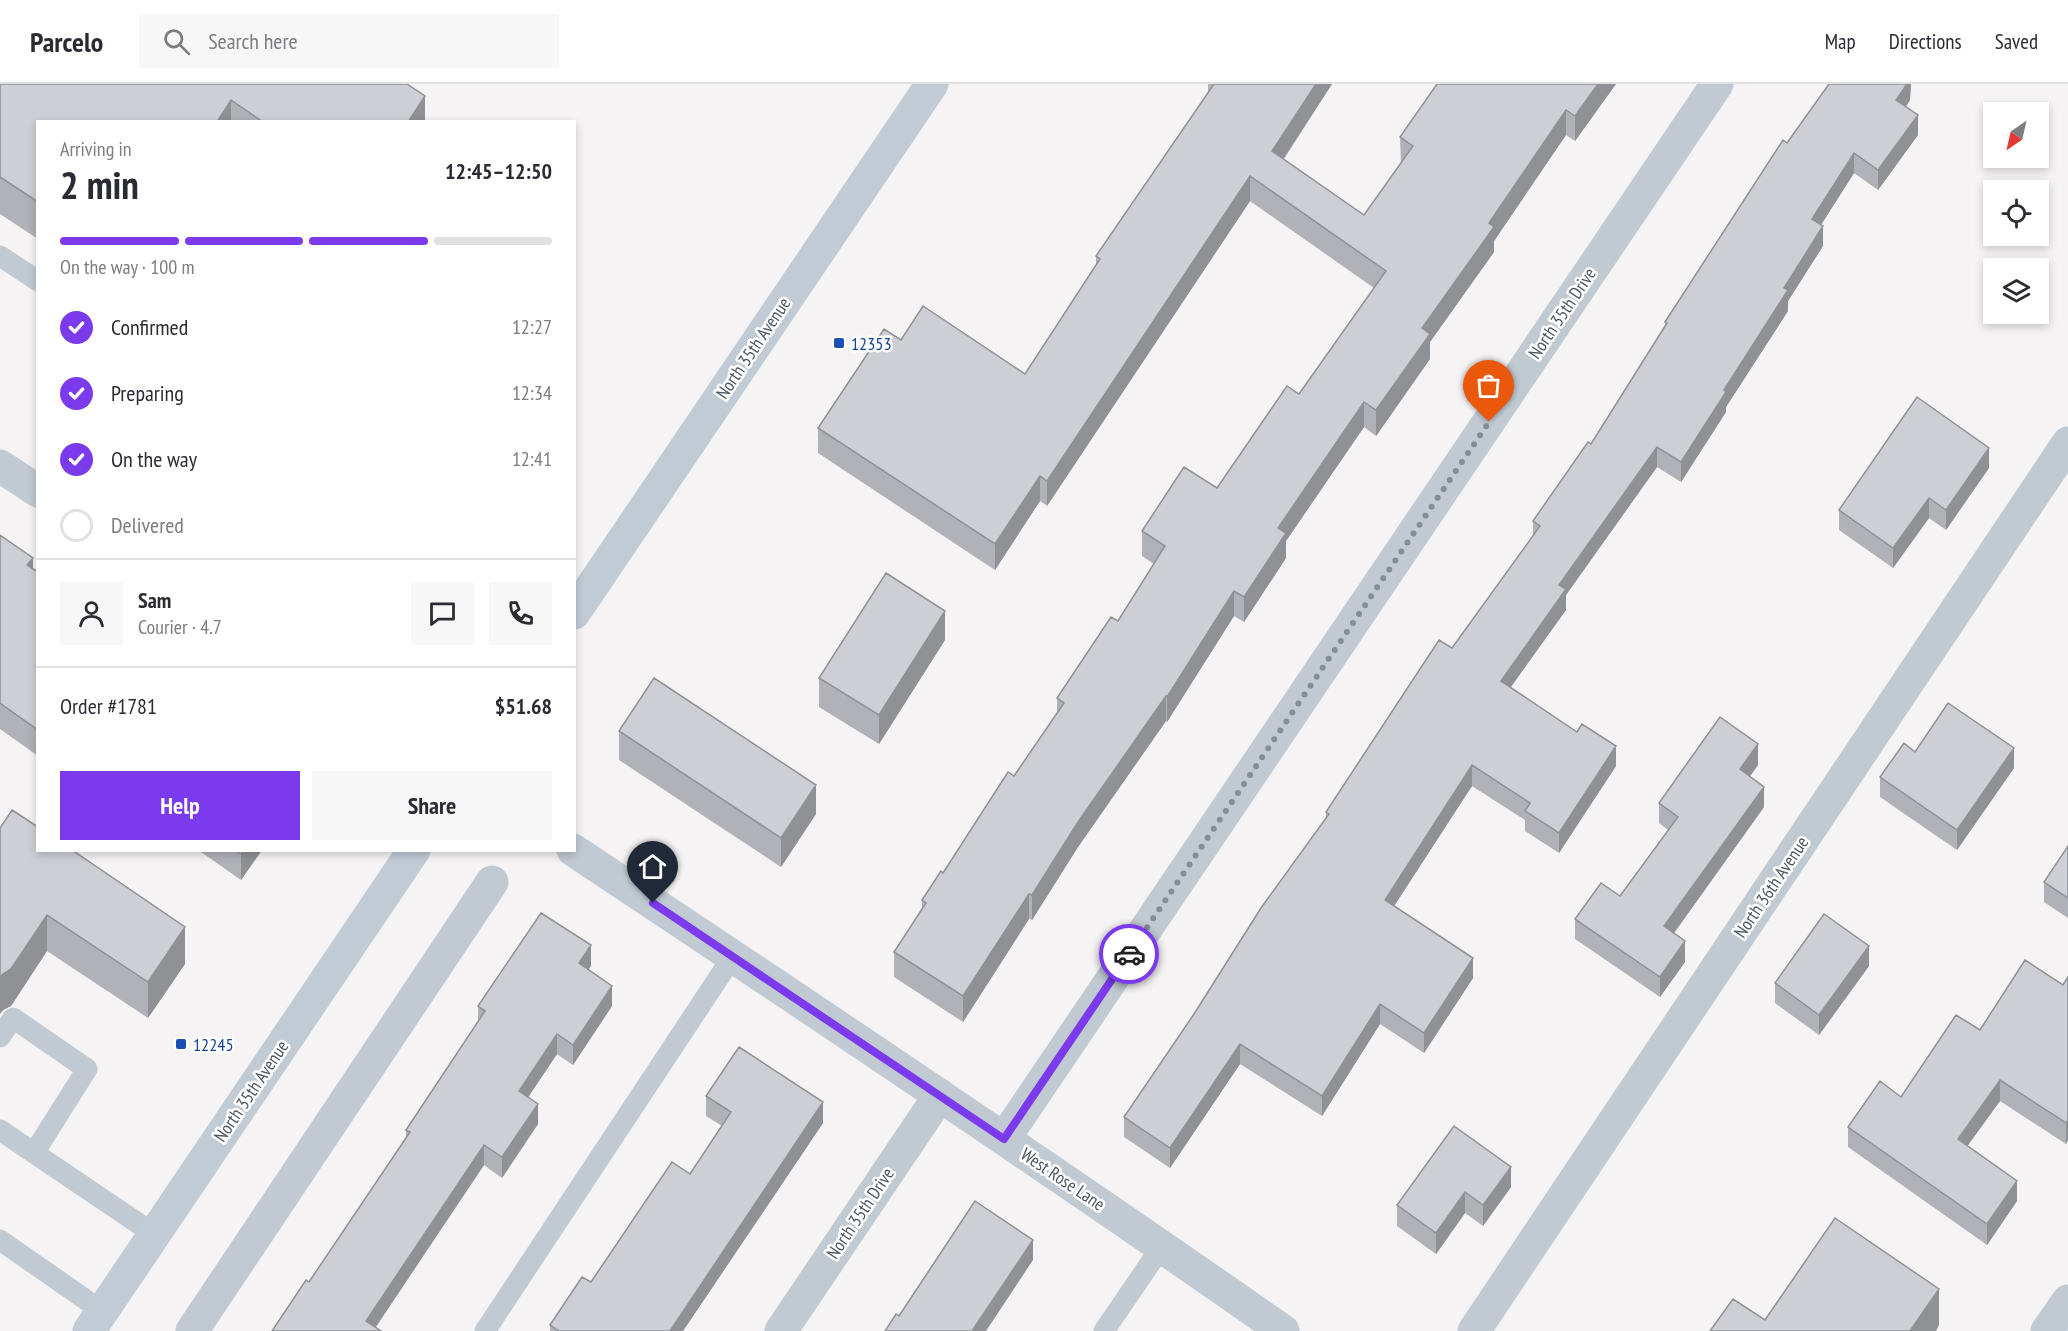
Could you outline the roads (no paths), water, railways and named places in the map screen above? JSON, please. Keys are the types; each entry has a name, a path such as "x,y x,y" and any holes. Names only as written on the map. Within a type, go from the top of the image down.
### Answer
{"main road":[{"name":"North 35th Avenue","path":"576,610 932,84"},
{"name":"North 35th Avenue","path":"96,1321 413,852"}],"street":[{"name":"North 35th Drive","path":"1004,1139 1717,84"},
{"name":"North 36th Avenue","path":"1474,1331 2068,442"},
{"path":"0,466 36,490"},
{"name":"West Rose Lane","path":"576,852 940,1095 1283,1331"},
{"path":"192,1331 492,882"},
{"name":"North 35th Drive","path":"781,1331 940,1095"},
{"path":"2048,1331 2068,1300"}],"lane":[{"path":"0,256 36,280"},
{"path":"485,1331 733,956"},
{"path":"0,1037 13,1018 87,1069 34,1153"},
{"path":"0,1130 154,1234"},
{"path":"0,1240 96,1321"},
{"path":"1104,1331 1162,1246"}],"place":[{"name":"12353","path":"839,343"},
{"name":"12245","path":"181,1044"}]}
